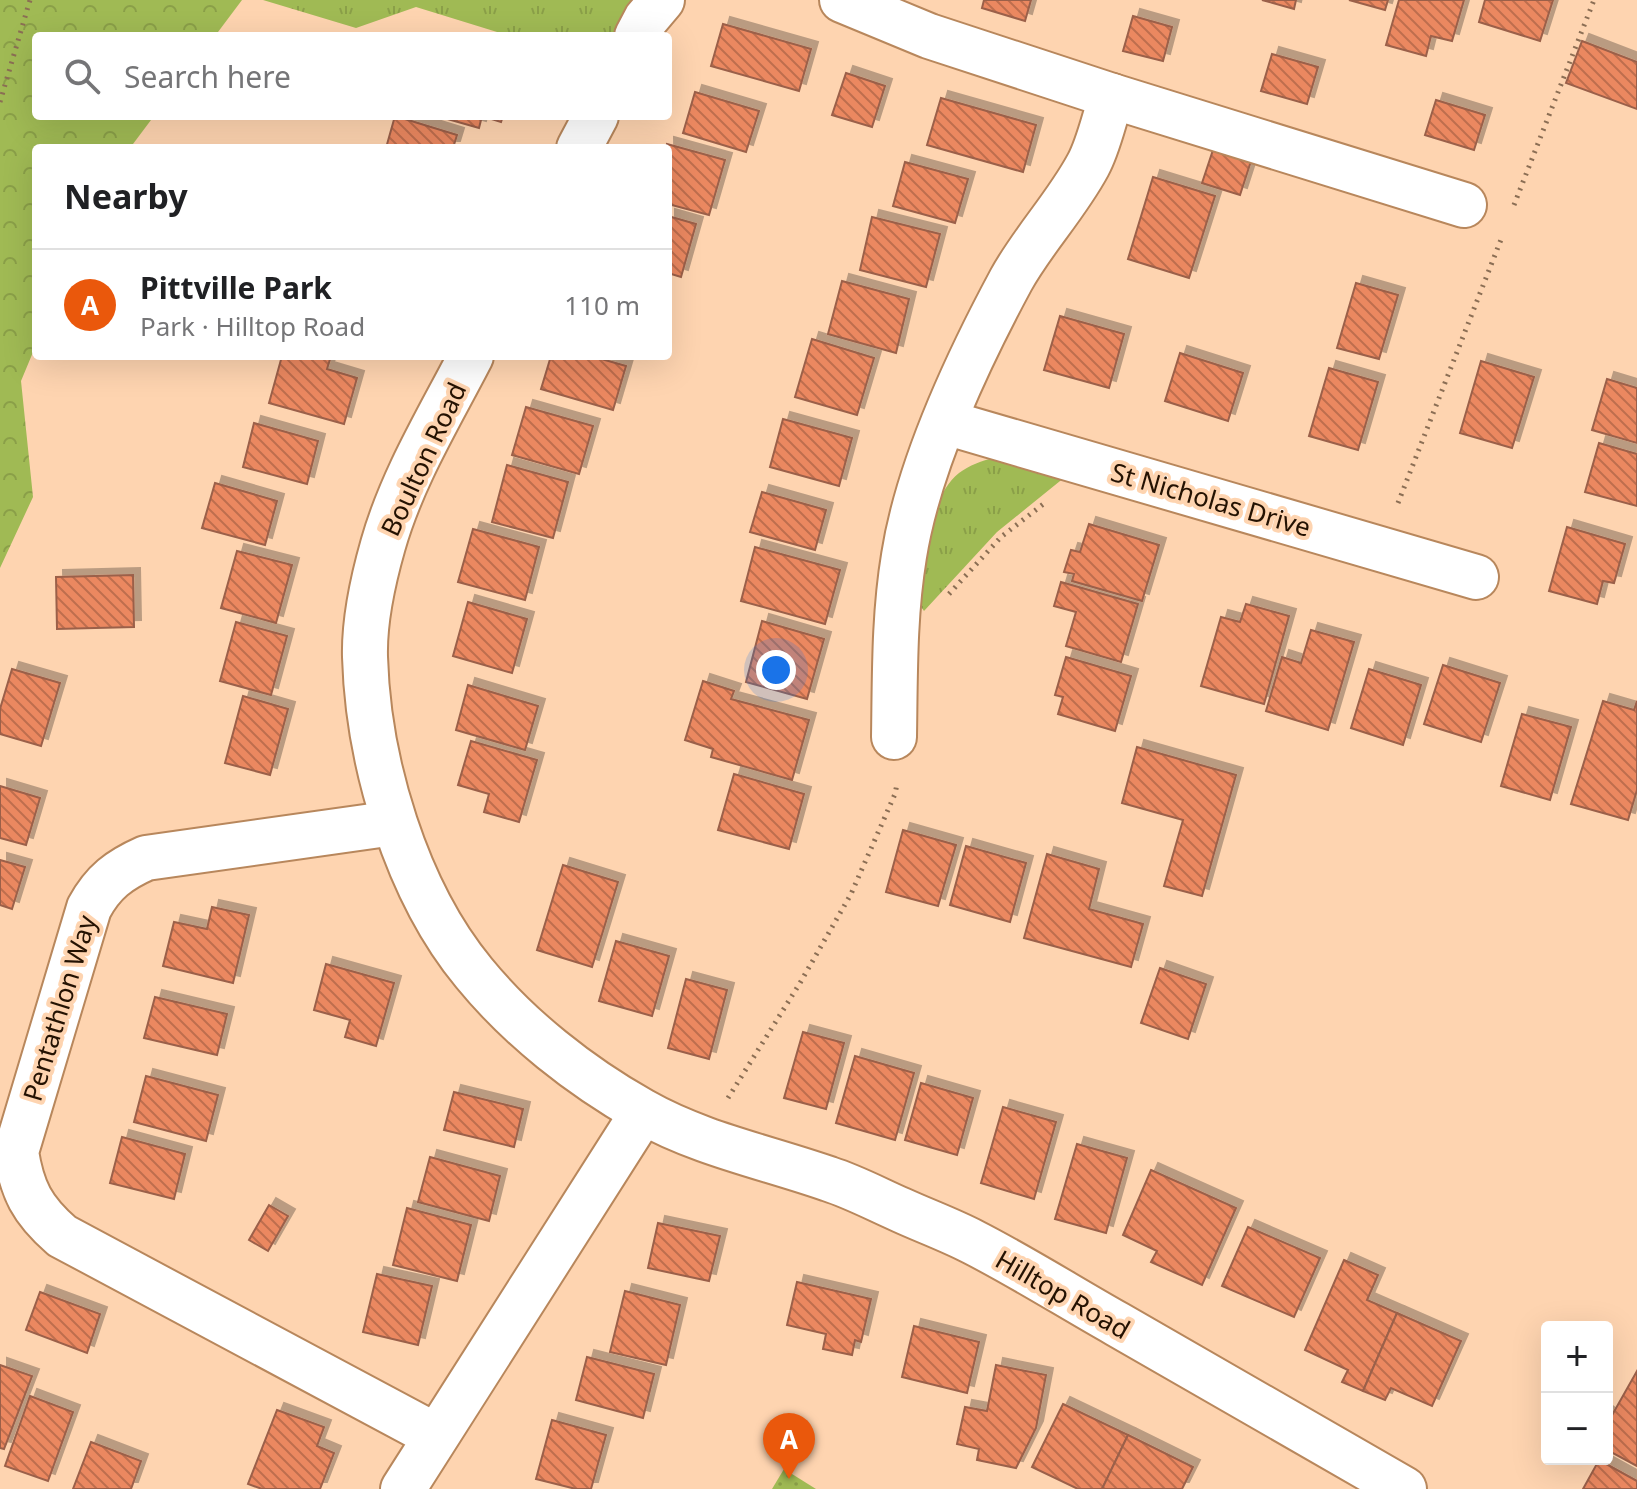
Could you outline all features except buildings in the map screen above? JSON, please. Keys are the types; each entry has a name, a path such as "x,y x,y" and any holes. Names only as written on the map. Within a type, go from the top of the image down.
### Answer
{"street":[{"path":"639,32 662,0"},
{"path":"842,0 929,36 1464,205"},
{"path":"894,737 896,622 904,553 921,489 945,422 983,333 1020,263 1090,163 1112,96"},
{"path":"581,144 594,120"},
{"name":"Boulton Road","path":"469,360 401,494 383,546 371,598 365,652 369,710 379,767 394,823 415,874 441,924 473,972 511,1012 552,1049 597,1082 643,1112 703,1140"},
{"name":"St Nicholas Drive","path":"945,422 1476,577"},
{"name":"Pentathlon Way","path":"394,823 146,858 109,879 89,908 16,1152 20,1177 30,1201 44,1221 62,1236 436,1436"},
{"path":"403,1489 643,1112"},
{"name":"Hilltop Road","path":"703,1140 833,1180 972,1241 1404,1489"}],"path":[{"path":"0,102 30,0"},
{"path":"1509,219 1594,0"},
{"path":"1380,549 1503,233"},
{"path":"943,601 1001,537 1093,465"},
{"path":"703,1140 851,894 895,794 900,766 894,737"}],"green space":[{"path":"0,0 242,0 218,32 32,32 32,120 151,120 133,144 32,144 32,355 21,381 33,497 0,568"},
{"path":"263,0 662,0 640,32 497,32 416,7 356,28"},
{"path":"993,458 1065,477 997,532 924,611 913,595 934,512 949,483 959,473"},
{"path":"784,1469 816,1489 772,1489"}],"place":[{"name":"Pittville Park","path":"789,1479"}]}
